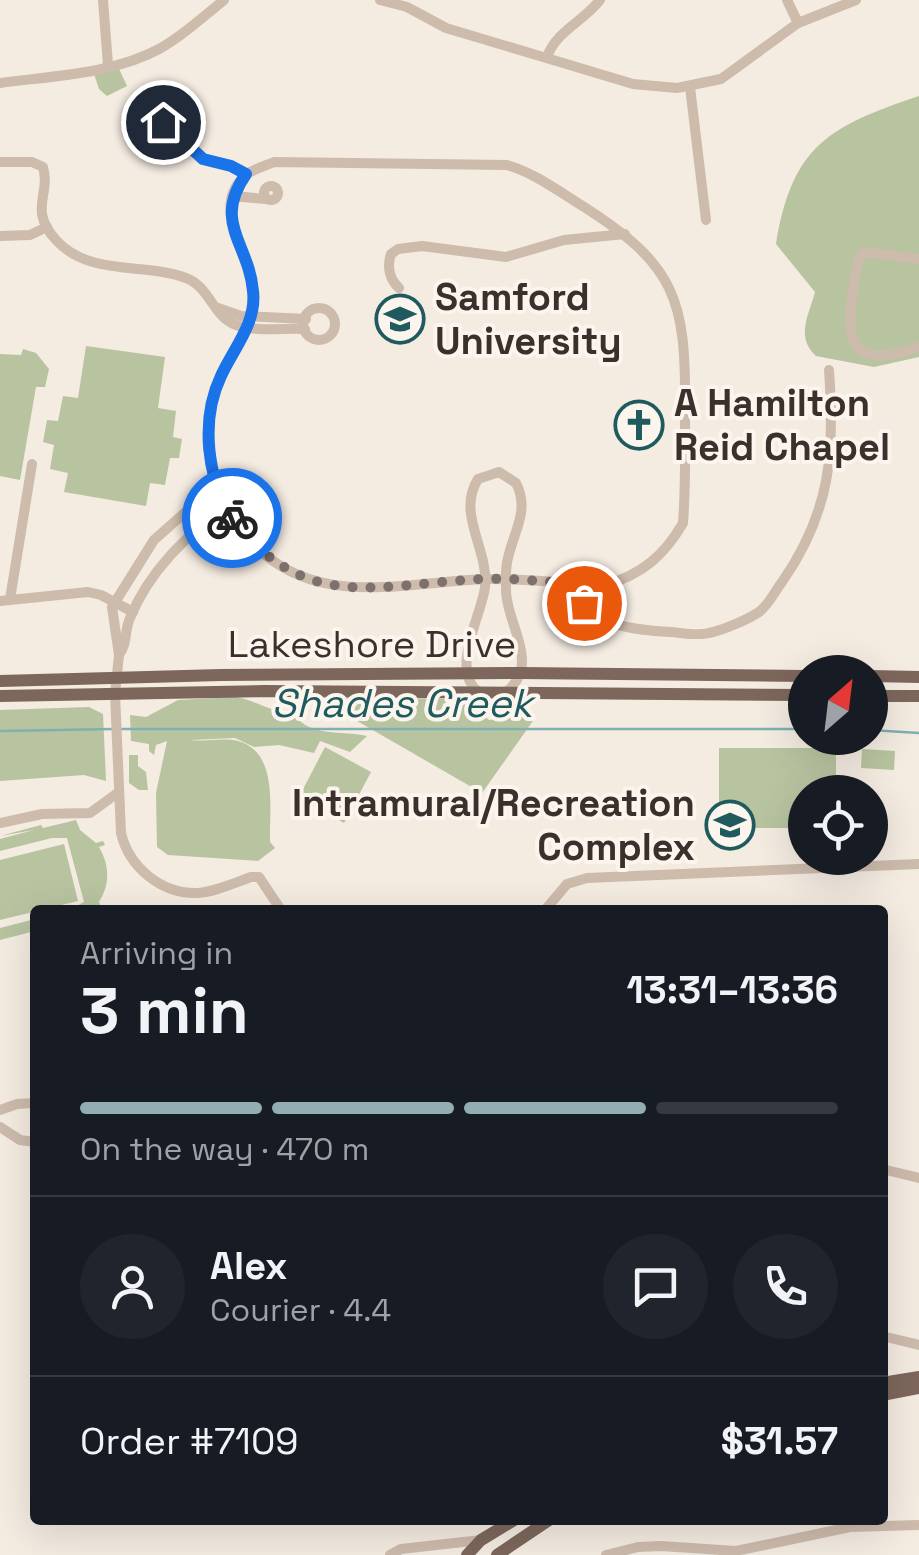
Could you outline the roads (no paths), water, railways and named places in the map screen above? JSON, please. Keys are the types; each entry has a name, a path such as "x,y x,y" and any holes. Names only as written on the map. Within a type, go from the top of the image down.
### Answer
{"main road":[{"name":"Lakeshore Drive","path":"0,696 117,686 468,674 788,676"},
{"path":"888,676 919,677"},
{"name":"Lakeshore Drive","path":"0,681 505,693 788,695"},
{"path":"888,696 919,696"},
{"path":"888,1382 919,1377"},
{"path":"888,1394 919,1388"},
{"path":"467,1555 481,1540 506,1525"},
{"path":"497,1555 542,1525"}],"street":[{"path":"103,0 108,65"},
{"path":"0,84 133,60 165,46 224,0"},
{"path":"380,0 408,7 446,28 632,84 690,87 721,79 798,23 856,0"},
{"path":"547,56 552,41 584,19 600,0"},
{"path":"788,0 798,23"},
{"path":"690,87 706,220"},
{"path":"162,104 166,125 203,159 246,174"},
{"path":"0,162 32,162 43,167 46,176 40,206 47,227 80,259 184,277 204,290 228,321 305,324"},
{"path":"274,162 507,165 542,180 626,234 664,280 683,326 686,347 682,523 669,548 657,561 606,586 486,579 353,589 323,585 279,565 252,544 216,485 208,446 213,398 248,322 254,293 230,218 232,196 246,174 274,162"},
{"path":"232,196 266,194"},
{"path":"0,236 30,236 47,227"},
{"path":"399,288 388,264 390,254 398,248 422,246 506,258 564,240 626,234"},
{"path":"919,259 864,252 857,263 848,325 854,344 870,355 888,358 919,347"},
{"path":"578,584 581,600 616,626 632,630 708,634 760,612 809,536 829,478 834,429 829,370"},
{"path":"32,464 5,600 88,592 115,602 131,617"},
{"path":"479,692 473,688 468,674 470,640 486,579 468,506 478,479 493,472 512,478 523,506 507,561 506,580 508,608 522,645 520,673 505,693"},
{"path":"216,485 154,540 112,610 119,654 117,716 124,842 134,861 154,880 181,892 199,893 259,877 278,905"},
{"path":"119,654 126,645 131,617 168,554 225,504"},
{"path":"114,619 131,617"},
{"path":"0,823 42,814 90,813 119,789"},
{"path":"549,905 568,884 588,878 919,864"},
{"path":"0,1110 30,1103"},
{"path":"0,1127 20,1140 30,1141"},
{"path":"888,1170 919,1178"},
{"path":"888,1337 919,1344"},
{"path":"606,1555 662,1546 732,1553 850,1527 919,1526"},
{"path":"390,1555 400,1549 481,1540"}],"waterway":[{"name":"Shades Creek","path":"0,731 114,729"},
{"name":"Shades Creek","path":"122,729 788,729"},
{"name":"Shades Creek","path":"888,731 919,733"}],"place":[{"name":"Samford University","path":"400,319"},
{"name":"A Hamilton Reid Chapel","path":"639,425"},
{"name":"Intramural/Recreation Complex","path":"730,825"}]}
